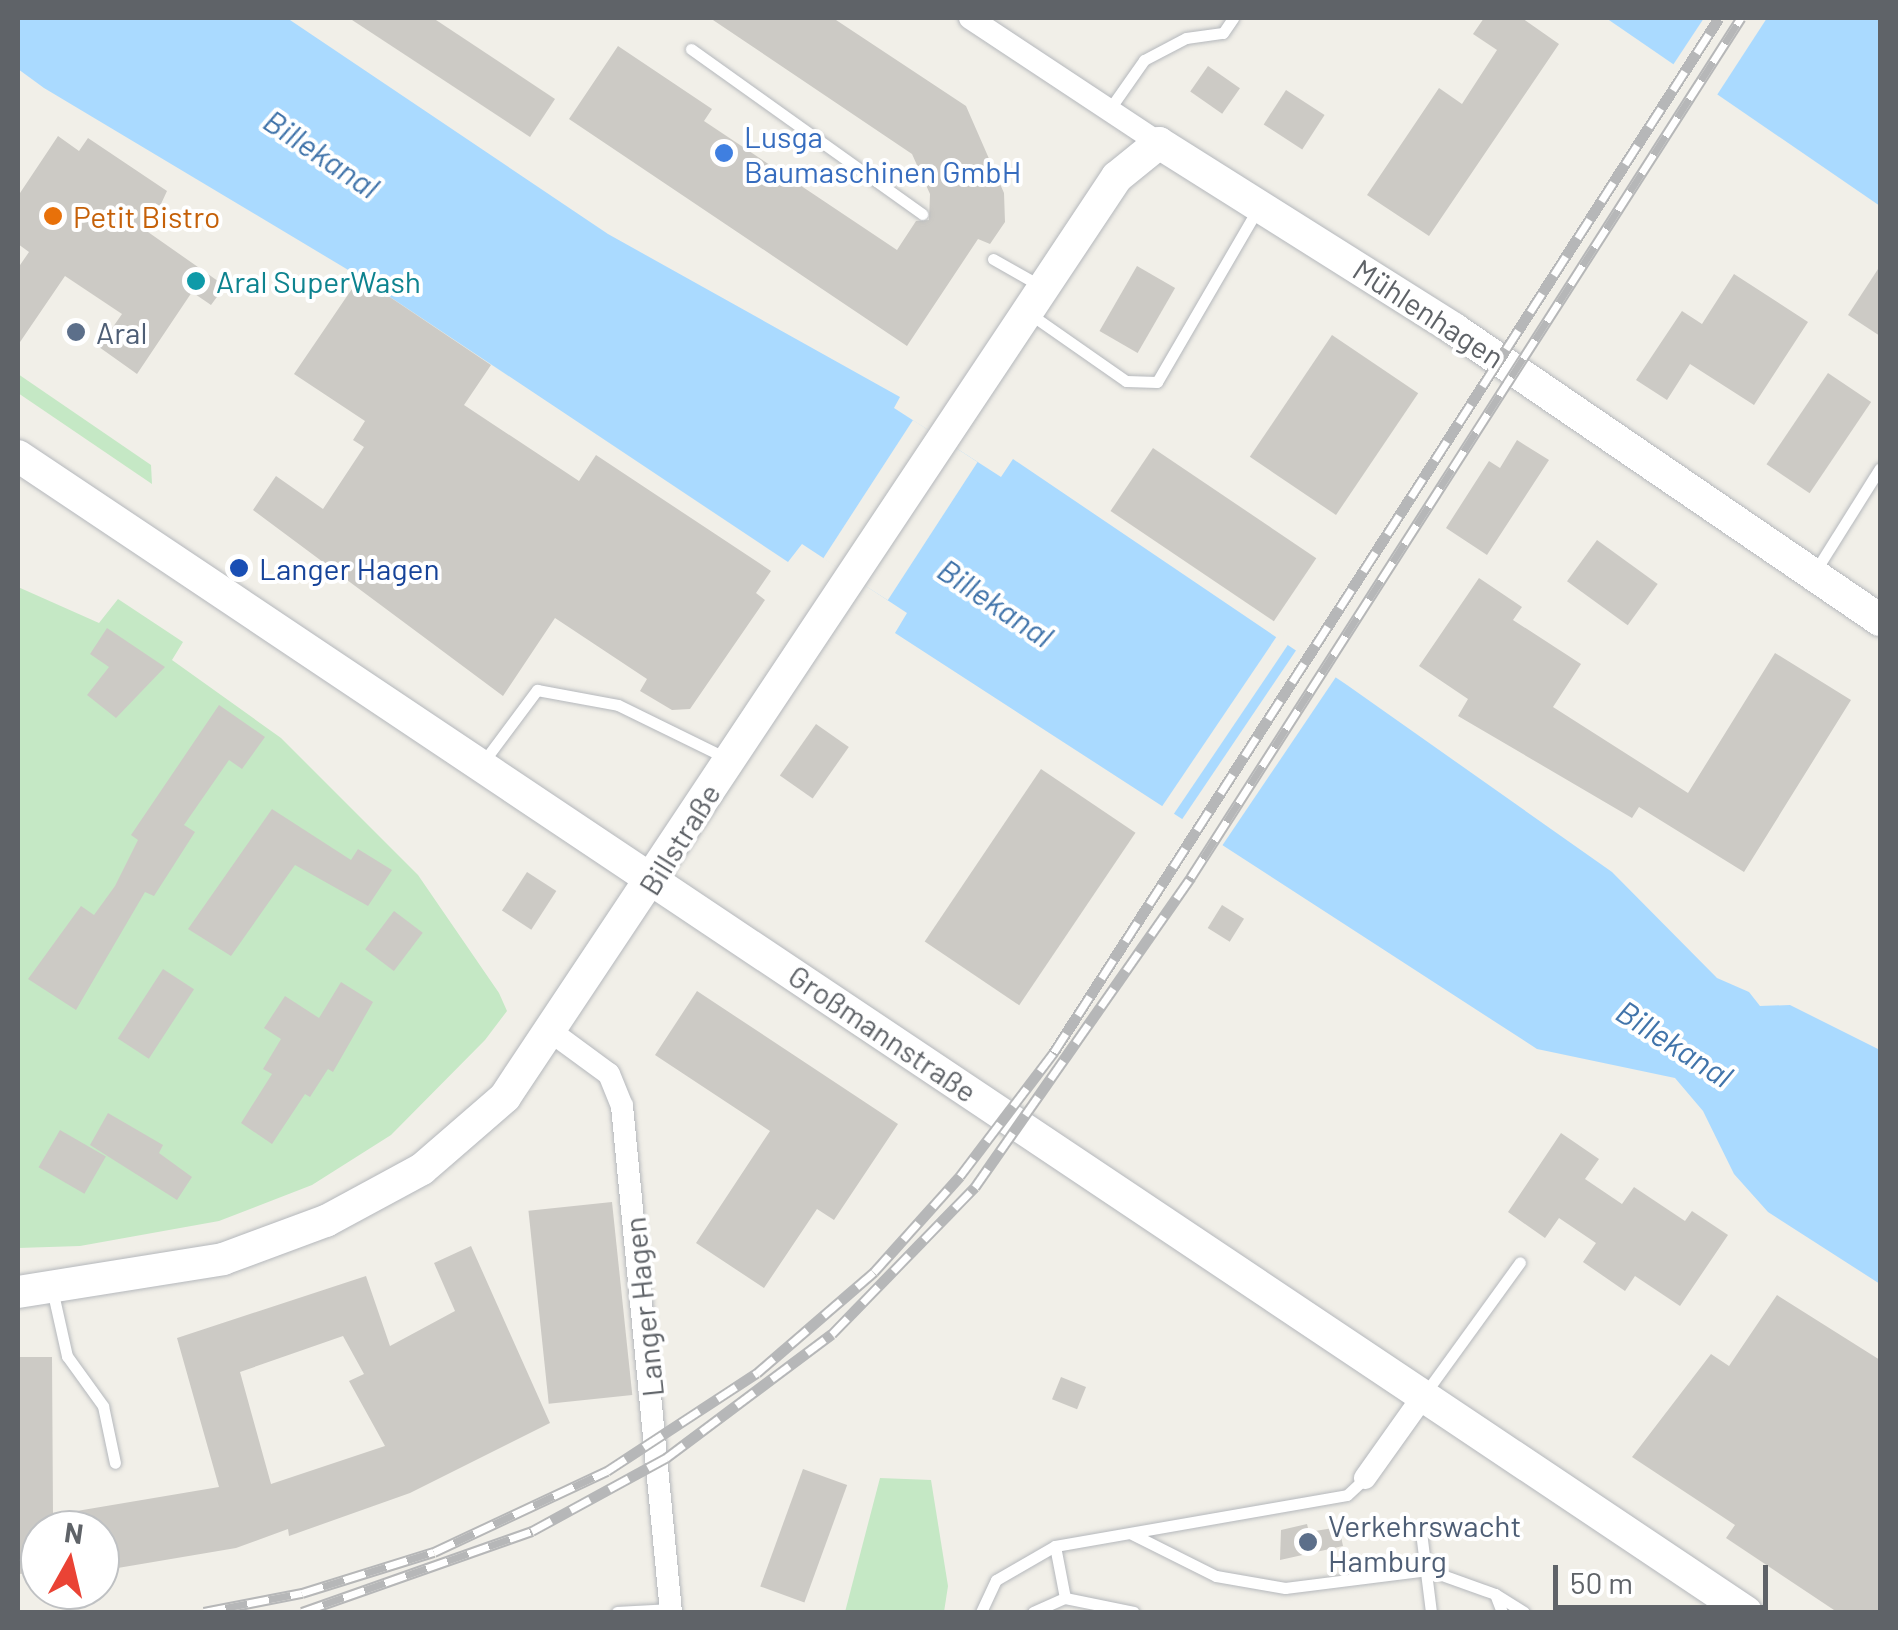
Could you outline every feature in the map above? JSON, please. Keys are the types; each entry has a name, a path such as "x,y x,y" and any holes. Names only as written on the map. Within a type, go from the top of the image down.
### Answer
{"street":[{"name":"Mühlenhagen","path":"970,18 1159,143 1260,204 1880,620"},
{"name":"Billstraße","path":"18,1292 223,1259 369,1200 472,1129 554,1033 728,760 1117,177 1159,143"},
{"name":"Großmannstraße","path":"18,456 1746,1612"},
{"name":"Langer Hagen","path":"554,1033 609,1074 622,1106 671,1610"},
{"path":"1366,1478 1424,1395"}],"lane":[{"path":"1109,110 1144,60 1186,38 1223,33 1233,18"},
{"path":"692,49 922,214"},
{"path":"993,259 1112,373 1157,382 1260,204"},
{"path":"1813,574 1880,468"},
{"path":"482,765 538,690 618,704 728,760"},
{"path":"1424,1395 1520,1262"},
{"path":"52,1288 68,1356 104,1406 115,1463"},
{"path":"980,1612 996,1580 1055,1546 1347,1496 1366,1478"},
{"path":"1421,1532 1431,1612"},
{"path":"1130,1533 1216,1576 1285,1588 1428,1570 1495,1594 1524,1612"},
{"path":"1055,1546 1065,1598"},
{"path":"1495,1594 1502,1612"},
{"path":"1033,1612 1065,1598 1134,1612"},
{"path":"617,1612 671,1610"}],"green space":[{"path":"18,374 151,465 152,484 18,393"},
{"path":"18,587 99,623 118,599 183,642 172,660 281,738 418,875 499,993 507,1011 485,1040 391,1135 312,1185 219,1221 80,1246 18,1248"},
{"path":"880,1478 931,1480 948,1586 944,1612 845,1612"}],"water":[{"name":"Billekanal","path":"18,18 287,18 608,234 900,397 894,408 1001,477 1013,459 1347,685 1612,872 1717,978 1749,992 1760,1006 1790,1005 1880,1050 1880,1284 1768,1212 1734,1174 1703,1111 1675,1078 1537,1049 895,633 907,613 802,544 788,562 360,277 44,88 18,69"},
{"path":"1606,18 1880,18 1880,206"}],"pier":[{"path":"1704,18 1767,18 1715,98 1671,68"},
{"path":"913,420 978,462 888,600 823,558"},
{"path":"1279,633 1291,641 1172,817 1160,809"},
{"path":"1299,646 1339,673 1220,849 1180,822"}],"building":[{"path":"349,18 433,18 555,99 530,137"},
{"path":"710,18 833,18 966,106 1004,193 1005,222 990,244 978,239 907,346 569,119 618,46 712,109 704,121 897,250 916,221 929,220 930,194 912,154"},
{"path":"1484,18 1522,18 1559,44 1429,236 1367,195 1439,88 1462,104 1497,50 1473,34"},
{"path":"1208,66 1240,88 1222,114 1190,91"},
{"path":"1286,90 1325,115 1302,149 1264,124"},
{"path":"58,136 79,151 88,138 167,191 148,232 225,286 211,305 192,292 137,374 99,347 122,314 65,276 18,345 18,268 29,252 18,244 18,196"},
{"path":"1137,266 1175,288 1138,353 1100,331"},
{"path":"1880,266 1880,336 1848,315"},
{"path":"1734,274 1808,322 1754,405 1690,364 1667,400 1636,380 1682,311 1702,324"},
{"path":"360,277 491,365 464,405 579,481 596,455 771,571 756,593 765,600 690,709 672,710 640,691 647,679 555,618 503,696 253,510 276,476 323,509 364,447 353,440 365,421 294,374"},
{"path":"1332,335 1418,393 1336,515 1250,457"},
{"path":"1828,373 1871,402 1810,493 1766,464"},
{"path":"1517,440 1549,460 1487,555 1446,528 1489,461 1500,468"},
{"path":"1153,448 1316,558 1274,621 1111,511"},
{"path":"1597,540 1658,584 1628,625 1567,581"},
{"path":"1479,578 1522,607 1513,620 1581,664 1553,707 1688,793 1775,653 1851,700 1744,872 1639,807 1632,818 1458,716 1468,699 1419,666"},
{"path":"107,628 165,667 116,718 87,695 109,667 90,654"},
{"path":"219,705 265,737 242,769 229,760 184,825 195,832 154,896 145,892 76,1010 28,979 81,906 94,915 115,886 138,840 131,835"},
{"path":"816,724 849,747 813,799 780,776"},
{"path":"1041,769 1136,833 1019,1005 925,941"},
{"path":"272,809 351,860 358,849 392,870 368,906 295,865 231,956 188,929"},
{"path":"527,872 556,891 531,930 502,911"},
{"path":"1222,905 1244,919 1230,942 1208,928"},
{"path":"394,911 423,933 394,971 365,949"},
{"path":"163,969 194,989 149,1059 118,1039"},
{"path":"341,982 373,1002 333,1072 328,1069 310,1097 305,1094 272,1144 241,1123 272,1074 263,1069 281,1039 264,1028 285,996 319,1018"},
{"path":"697,991 898,1124 834,1220 817,1209 764,1288 696,1243 770,1131 655,1055"},
{"path":"108,1113 163,1145 159,1153 192,1177 177,1200 90,1145"},
{"path":"60,1130 106,1156 84,1194 38,1167"},
{"path":"1561,1133 1599,1159 1585,1179 1622,1204 1634,1187 1685,1221 1692,1211 1728,1235 1680,1306 1635,1276 1625,1291 1583,1262 1596,1243 1559,1218 1545,1238 1508,1212"},
{"path":"612,1202 632,1395 549,1404 528,1211"},
{"path":"471,1246 550,1423 410,1493 289,1536 288,1529 236,1548 120,1568 120,1510 83,1510 219,1487 177,1338 366,1276 390,1346 455,1311 434,1263","holes":["343,1336 364,1374 349,1381 385,1446 271,1484 240,1372"]},
{"path":"1777,1295 1880,1360 1880,1612 1837,1612 1726,1538 1735,1525 1632,1457 1711,1354 1729,1366"},
{"path":"18,1357 52,1357 53,1510 20,1510 18,1574"},
{"path":"1061,1377 1086,1387 1077,1409 1052,1399"},
{"path":"803,1469 847,1485 804,1603 760,1586"},
{"name":"Verkehrswacht Hamburg","path":"1307,1524 1309,1532 1339,1527 1343,1546 1280,1560 1281,1530"}],"railway":[{"path":"204,1612 302,1593 434,1552 607,1471 757,1373 874,1272 960,1176 1054,1052 1719,18"},
{"path":"302,1612 532,1531 666,1458 832,1334 975,1187 1191,877 1741,18"}],"place":[{"name":"Lusga Baumaschinen GmbH","path":"724,153"},
{"name":"Petit Bistro","path":"53,216"},
{"name":"Aral SuperWash","path":"196,281"},
{"name":"Aral","path":"76,332"},
{"name":"Langer Hagen","path":"239,568"},
{"name":"Verkehrswacht Hamburg","path":"1308,1542"}]}
